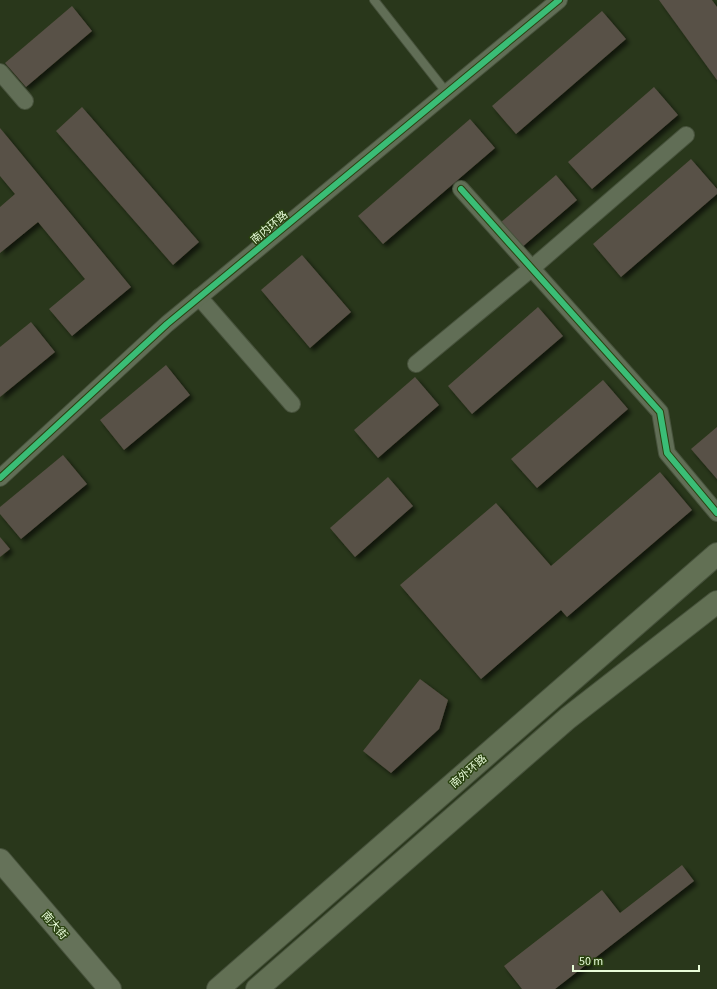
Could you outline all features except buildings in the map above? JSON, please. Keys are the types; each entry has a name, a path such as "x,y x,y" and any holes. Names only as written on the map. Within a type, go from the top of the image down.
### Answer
{"highway":[{"name":"南外环路","path":"218,989 717,554"},
{"path":"257,989 568,718 717,602"}],"main road":[{"name":"南大街","path":"0,860 110,989"}],"street":[{"name":"南内环路","path":"0,478 167,324 559,0"},
{"path":"0,72 25,101"},
{"path":"416,364 532,268 686,134"},
{"path":"460,189 660,412 667,453 717,513"},
{"path":"199,297 292,404"}],"lane":[{"path":"374,0 447,93"}],"cycle path":[{"path":"0,478 167,324 559,0"},
{"path":"461,189 660,412 667,453 717,513"}]}
